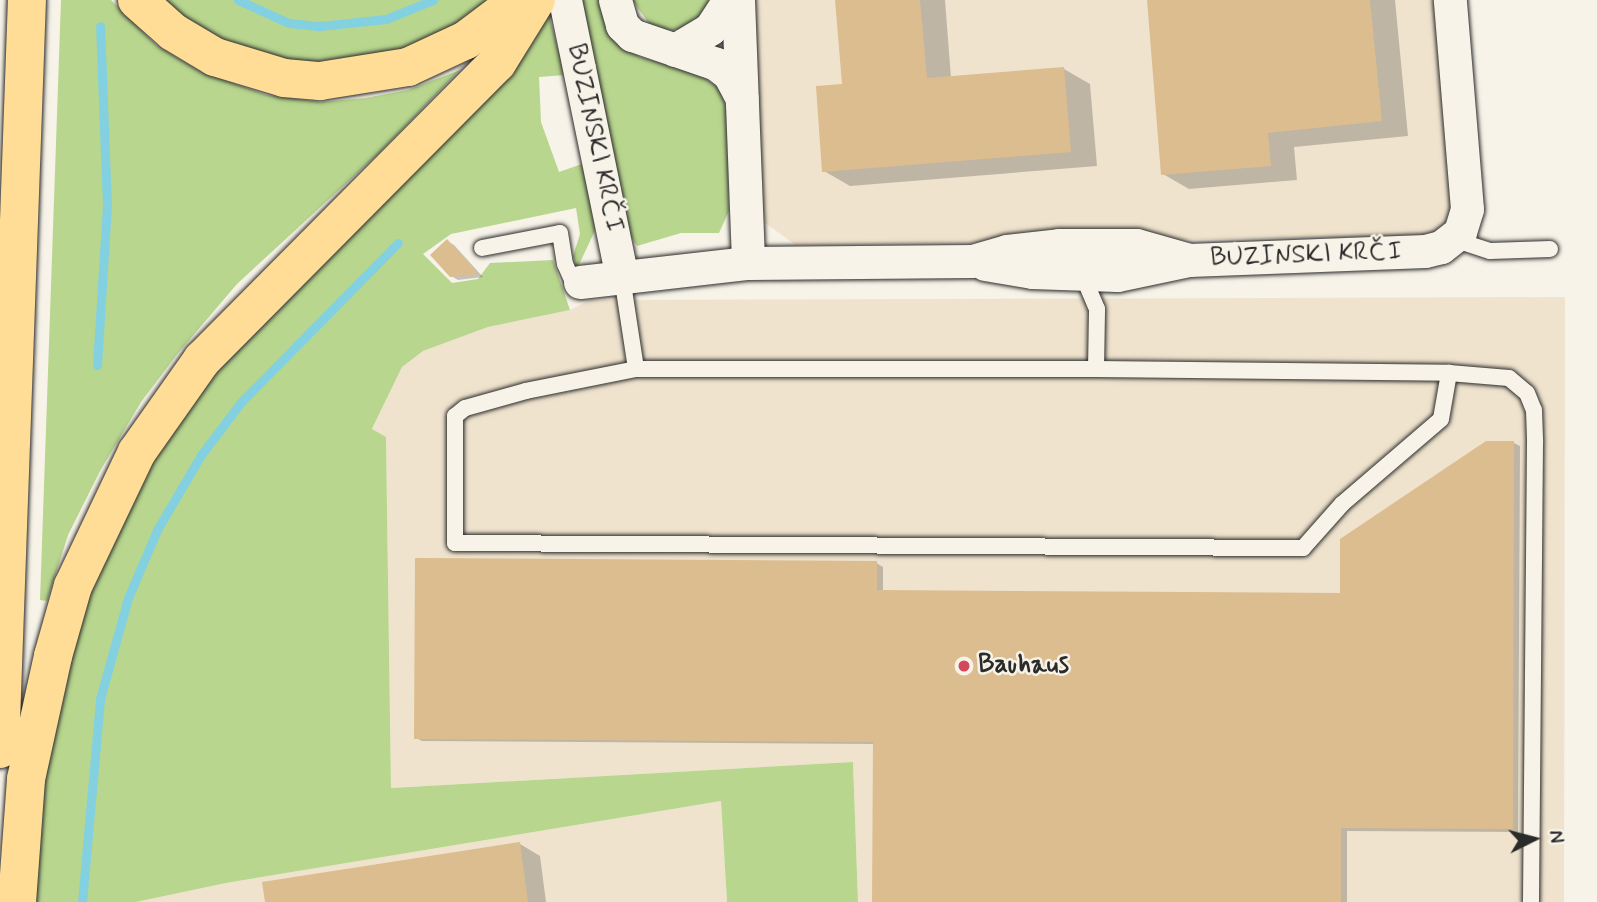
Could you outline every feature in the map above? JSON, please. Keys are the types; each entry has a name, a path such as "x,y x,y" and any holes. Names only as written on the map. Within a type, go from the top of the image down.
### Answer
{"highway":[{"path":"0,749 27,0"},
{"path":"137,0 173,32 215,57 284,78 320,81 353,79 408,67 466,40 519,0"},
{"path":"17,902 26,779 53,656 73,586 137,452 202,360 497,63 536,0"}],"street":[{"name":"BUZINSKI KRČI","path":"565,0 622,277"},
{"path":"615,0 622,25 632,35 716,64 736,84 742,98"},
{"path":"675,50 701,37 730,0"},
{"path":"738,0 748,263"},
{"path":"1450,0 1468,192 1465,222 1453,239"},
{"name":"BUZINSKI KRČI","path":"579,282 748,263 972,261 1007,251 1059,245 1156,248 1189,260 1425,251 1453,239"},
{"path":"972,261 1083,275 1116,275 1189,260"}],"lane":[{"path":"482,248 560,233 565,264 572,280 579,282"},
{"path":"1453,239 1490,251 1550,249"},
{"path":"1059,245 1083,275 1097,309 1096,369"},
{"path":"1097,309 1116,275 1132,258 1156,248"},
{"path":"622,277 636,369"},
{"path":"1449,373 1441,419 1342,504 1303,548 455,544 455,416 465,408 526,391 636,369 1096,369 1449,373 1508,378 1527,393 1534,410 1531,902"}],"shaded area":[{"path":"754,0 1436,0 1456,207 1443,227 1430,236 796,245 765,223 761,206"},
{"path":"1565,297 1564,902 858,902 853,762 391,788 386,437 372,430 402,367 423,351 488,327 570,310 590,300"},
{"path":"721,801 727,902 136,902 226,883"}],"green space":[{"path":"61,0 111,0 156,45 201,72 267,95 320,102 365,98 408,90 460,70 378,154 237,284 179,352 141,402 100,471 68,535 47,601 40,600"},
{"path":"155,0 496,0 477,21 364,67 254,59"},
{"path":"581,0 599,0 604,21 619,41 640,57 696,72 721,90 727,113 729,211 719,233 681,233 637,246 629,234"},
{"path":"632,0 715,0 687,28 667,31 650,25"},
{"path":"549,15 565,75 539,77 541,122 559,172 582,164 598,224 577,269 573,256 580,234 576,208 451,234 423,254 452,283 478,279 490,263 553,260 570,310 488,327 423,351 402,367 372,429 386,437 391,788 853,762 858,902 727,902 721,801 226,883 136,902 34,902 42,804 63,666 106,539 161,438 225,353"}],"building":[{"path":"835,0 920,0 927,78 1064,67 1071,152 822,172 816,86 842,84"},
{"path":"1147,0 1370,0 1382,121 1268,133 1271,166 1161,175"},
{"path":"447,239 479,274 450,277 430,255"},
{"name":"Bauhaus","path":"1486,441 1514,441 1513,829 1341,828 1341,902 872,902 873,742 414,739 415,558 877,561 877,590 1340,593 1340,539"},
{"path":"520,842 528,902 265,902 262,882"}],"waterway":[{"path":"238,0 289,23 320,26 386,19 433,0"},
{"path":"97,365 107,206 100,26"},
{"path":"82,902 100,699 128,598 157,530 201,455 242,401 398,243"}],"place":[{"name":"Bauhaus","path":"964,666"}]}
